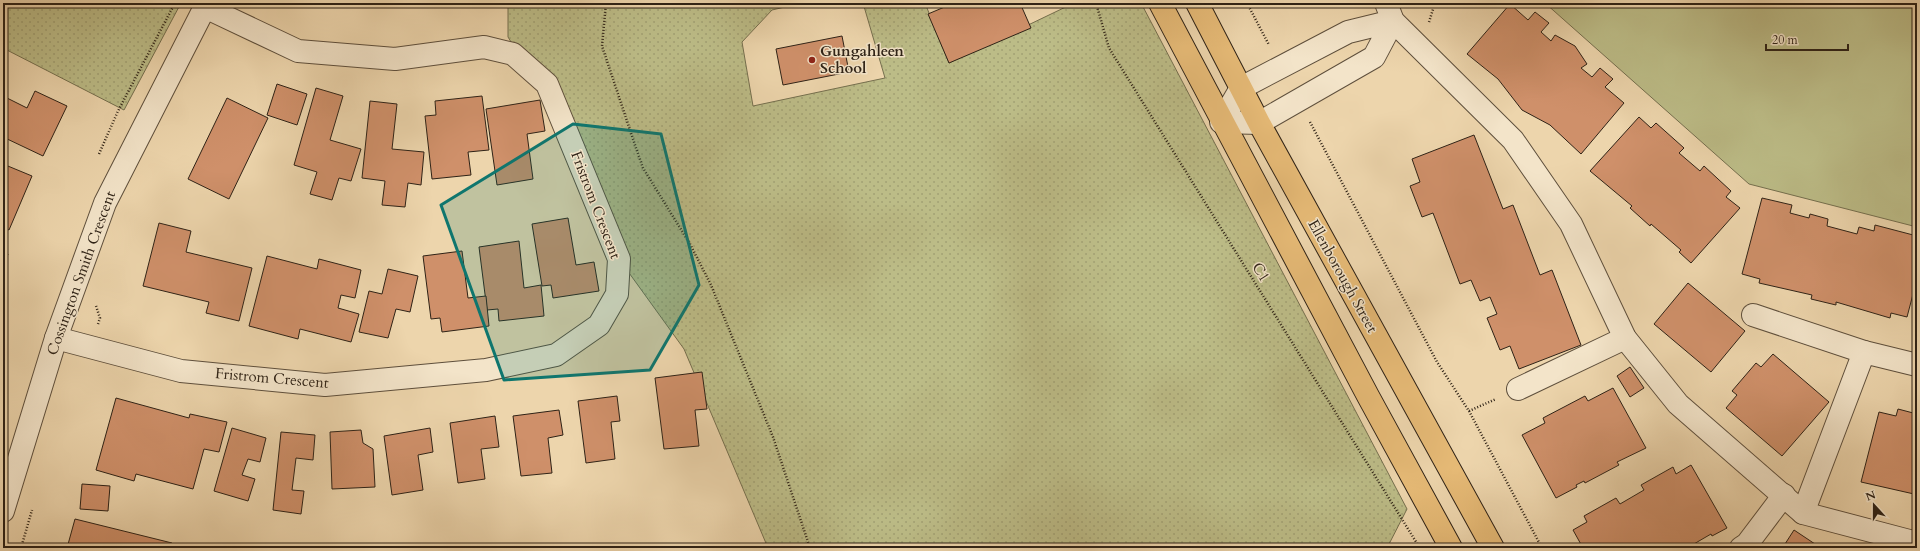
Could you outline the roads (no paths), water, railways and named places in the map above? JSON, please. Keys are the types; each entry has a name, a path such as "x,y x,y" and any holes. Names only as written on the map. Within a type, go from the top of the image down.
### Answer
{"main road":[{"path":"1160,3 1433,518 1451,548"},
{"name":"Ellenborough Street","path":"1197,3 1259,122 1493,548"}],"street":[{"name":"Cossington Smith Crescent","path":"3,511 56,338 105,203 206,5"},
{"name":"Fristrom Crescent","path":"56,338 181,371 325,385 486,370 556,355 599,325 617,294 619,259 547,84 513,54 484,47 395,59 298,51 206,5"},
{"path":"1222,122 1242,88 1348,32 1390,12"},
{"path":"1222,122 1259,122 1374,57 1390,12"},
{"path":"1390,12 1513,140 1571,224 1625,338 1678,404 1803,512 1917,543"},
{"path":"1753,315 1864,352 1917,365"},
{"path":"1518,388 1625,338"},
{"path":"1803,512 1864,352"},
{"path":"1741,548 1746,544 1784,495"}],"place":[{"name":"Gungahleen School","path":"812,60"}]}
